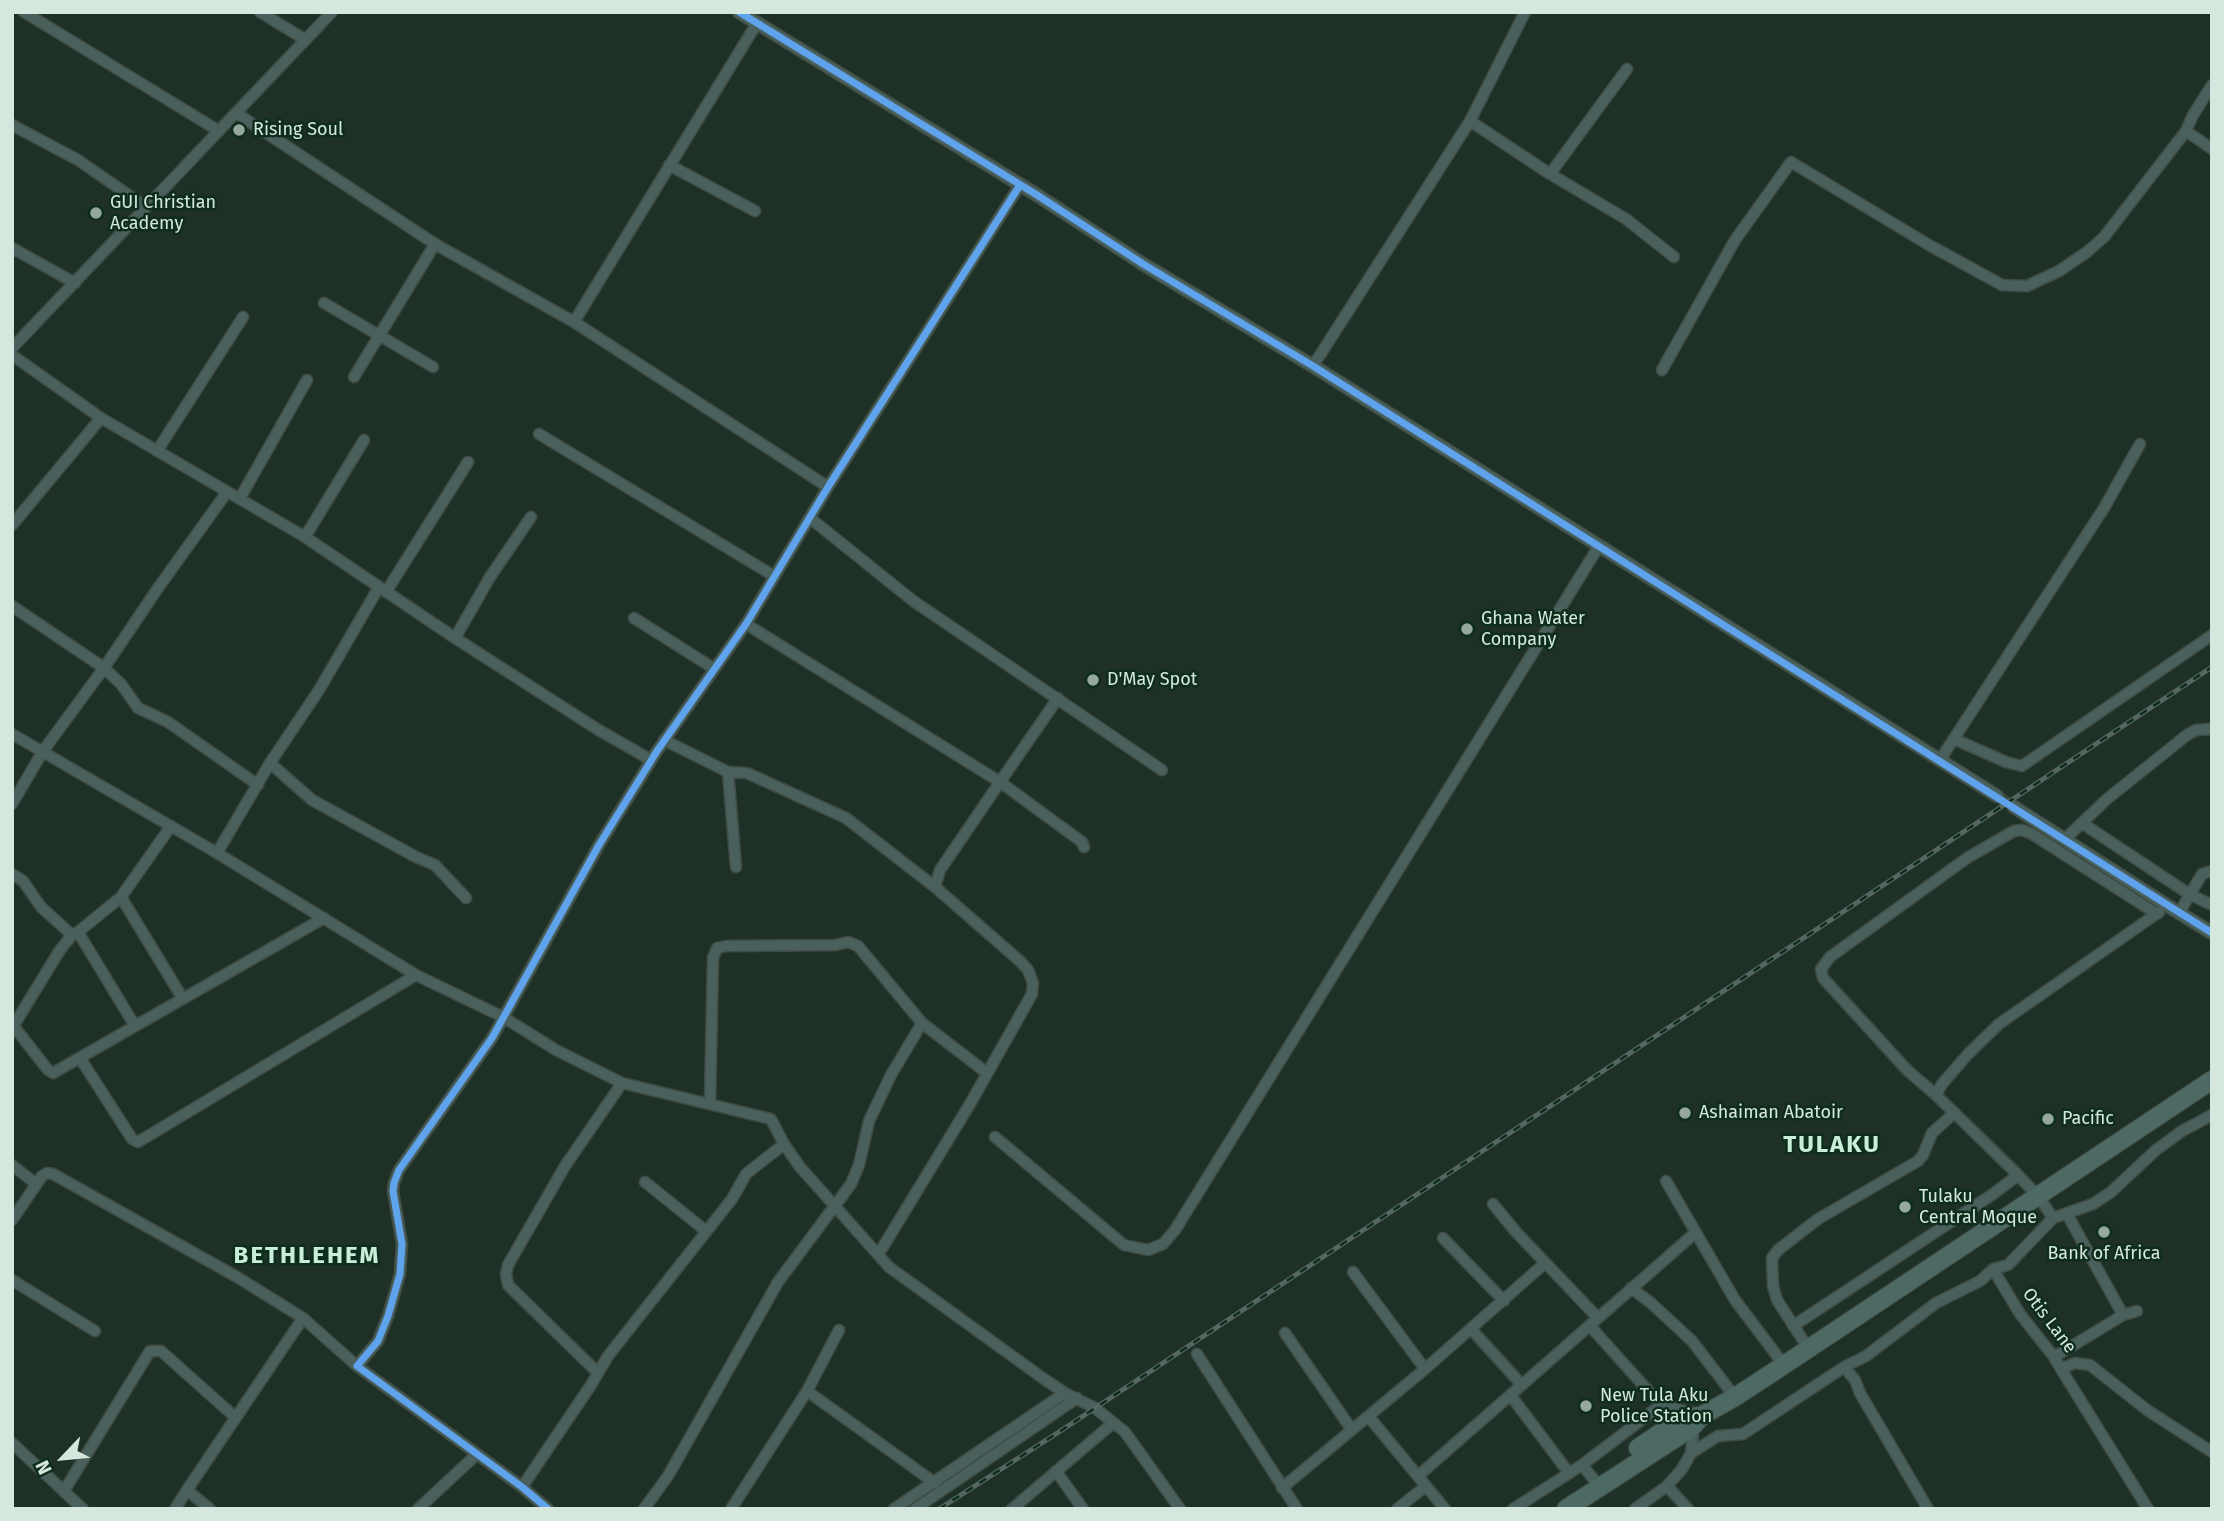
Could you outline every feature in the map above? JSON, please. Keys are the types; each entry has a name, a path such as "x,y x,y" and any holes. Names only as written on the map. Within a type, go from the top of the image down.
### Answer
{"highway":[{"path":"1566,1509 1600,1487 1603,1478 1610,1471 1660,1432 1681,1419 1697,1422 1735,1398 2212,1080"}],"street":[{"path":"24,12 219,131"},
{"path":"260,12 304,39"},
{"path":"12,348 332,12"},
{"path":"740,12 1143,264 1313,366 1997,796"},
{"path":"1313,366 1470,121 1525,12"},
{"path":"574,322 757,23"},
{"path":"1550,174 1627,69"},
{"path":"1662,370 1735,240 1791,162 1929,245 2002,285 2027,286 2059,271 2104,237 2186,131 2212,85"},
{"path":"236,113 435,244 574,322 828,487"},
{"path":"1470,121 1550,174 1626,219 1674,257"},
{"path":"12,125 78,160 146,207"},
{"path":"2186,131 2212,149"},
{"path":"669,165 755,211"},
{"path":"357,1366 378,1341 400,1274 402,1244 393,1191 399,1170 492,1038 599,845 651,760 746,624 828,487 1020,185"},
{"path":"354,377 435,244"},
{"path":"12,248 75,284"},
{"path":"324,303 433,367"},
{"path":"157,451 243,317"},
{"path":"12,355 101,418 305,537 455,638 597,729 651,760"},
{"path":"240,498 307,380"},
{"path":"12,526 101,418"},
{"path":"539,433 774,576"},
{"path":"305,537 364,440"},
{"path":"1940,760 2104,509 2140,444"},
{"path":"216,853 382,590 468,462"},
{"path":"12,804 43,751 227,492"},
{"path":"455,638 490,577 531,517"},
{"path":"810,517 912,600 1162,769"},
{"path":"995,1137 1124,1245 1148,1250 1163,1244 1175,1230 1330,982 1599,546"},
{"path":"12,606 104,668 121,684 138,708 183,732 257,785"},
{"path":"634,618 713,668"},
{"path":"746,624 1000,782 1082,842 1084,847"},
{"path":"1954,739 2006,762 2022,766 2212,635"},
{"path":"935,887 940,870 1058,698"},
{"path":"2064,839 2107,799 2187,735 2196,730 2212,729"},
{"path":"12,734 171,826 416,975 503,1017 556,1049 622,1083 710,1102 771,1119 800,1167 901,1278 1065,1393 1095,1408 1132,1440 1178,1508"},
{"path":"664,740 728,772 747,773 846,818 935,887 1028,970 1033,983 1032,995 970,1104 878,1255"},
{"path":"270,764 312,800 435,865 466,898"},
{"path":"728,772 736,867"},
{"path":"2014,807 2168,911"},
{"path":"2082,823 2189,894 2212,905"},
{"path":"171,826 121,897 75,934 13,1024 48,1070 54,1073 324,918"},
{"path":"2053,1218 2038,1196 2018,1175 1907,1070 1823,978 1821,969 1830,957 1967,858 2014,831 2022,830 2212,933"},
{"path":"1936,1095 1942,1084 1999,1024 2168,911 2189,894 2202,874 2212,871"},
{"path":"12,874 31,889 38,902 75,934 135,1026"},
{"path":"121,897 183,999"},
{"path":"710,1102 713,958 717,948 727,946 836,945 848,942 858,946 922,1023 987,1073"},
{"path":"80,1058 132,1139 138,1142 416,975"},
{"path":"644,1509 668,1476 778,1282 856,1174 869,1121 891,1074 922,1023"},
{"path":"597,1372 508,1285 506,1273 508,1265 565,1166 622,1083"},
{"path":"1808,1348 1777,1300 1773,1286 1772,1258 1778,1250 1818,1219 1918,1161 1932,1133 1954,1113"},
{"path":"1691,1453 1718,1436 1743,1434 1844,1367 1867,1356 1936,1303 1980,1280 1993,1269 2008,1265 2053,1218 2093,1204 2111,1192 2156,1150 2182,1131 2212,1115"},
{"path":"523,1488 597,1372 630,1327 732,1199 752,1167 784,1144"},
{"path":"12,1165 35,1183"},
{"path":"12,1220 42,1175 53,1174 237,1277 303,1318 357,1366 548,1509"},
{"path":"1793,1326 2018,1175"},
{"path":"1666,1181 1744,1313 1784,1365"},
{"path":"645,1182 705,1231"},
{"path":"1493,1204 1661,1405 1697,1422 1691,1453 1682,1469 1667,1486 1635,1509"},
{"path":"2067,1214 2123,1315"},
{"path":"1418,1476 1695,1233"},
{"path":"1444,1238 1504,1301"},
{"path":"1282,1489 1425,1369 1545,1263"},
{"name":"Otis Lane","path":"1993,1269 2020,1314 2061,1369 2075,1363 2090,1365 2147,1410 2212,1452"},
{"path":"1353,1272 1425,1369"},
{"path":"12,1280 95,1331"},
{"path":"1631,1288 1692,1341 1735,1398"},
{"path":"2054,1357 2123,1315 2137,1311"},
{"path":"175,1509 303,1318"},
{"path":"1471,1329 1522,1385"},
{"path":"731,1509 807,1391 839,1330"},
{"path":"1285,1333 1352,1430"},
{"path":"64,1491 150,1351 161,1351 235,1417"},
{"path":"1197,1354 1297,1509"},
{"path":"1844,1367 1855,1380 1928,1509"},
{"path":"2061,1369 2148,1509"},
{"path":"807,1391 935,1483"},
{"path":"894,1509 1065,1393"},
{"path":"1511,1396 1569,1474"},
{"path":"915,1509 1077,1398"},
{"path":"1513,1509 1582,1465 1661,1405"},
{"path":"1369,1417 1445,1509"},
{"path":"1013,1509 1113,1423"},
{"path":"12,1443 83,1509"},
{"path":"418,1509 477,1454"},
{"path":"1582,1465 1600,1487"},
{"path":"1056,1471 1083,1509"},
{"path":"1397,1509 1426,1486"},
{"path":"1667,1486 1688,1509"},
{"path":"187,1490 210,1509"}],"tunnel":[{"path":"1997,796 2014,807"}],"railway":[{"path":"939,1509 2212,667"}],"cycle path":[{"path":"739,12 1037,195 1143,264 1313,366 2212,933"},
{"path":"548,1509 357,1366 378,1341 400,1274 402,1244 394,1183 399,1170 492,1038 599,845 657,751 746,624 828,487 1020,185"}],"place":[{"name":"Rising Soul","path":"239,130"},
{"name":"GUI Christian Academy","path":"96,213"},
{"name":"Ghana Water Company","path":"1467,629"},
{"name":"D'May Spot","path":"1093,680"},
{"name":"Ashaiman Abatoir","path":"1685,1113"},
{"name":"Pacific","path":"2048,1119"},
{"name":"Tulaku Central Moque","path":"1905,1207"},
{"name":"Bank of Africa","path":"2104,1232"},
{"name":"New Tula Aku Police Station","path":"1586,1406"}],"district":[{"name":"TULAKU","path":"1832,1145"},
{"name":"BETHLEHEM","path":"307,1256"}]}
